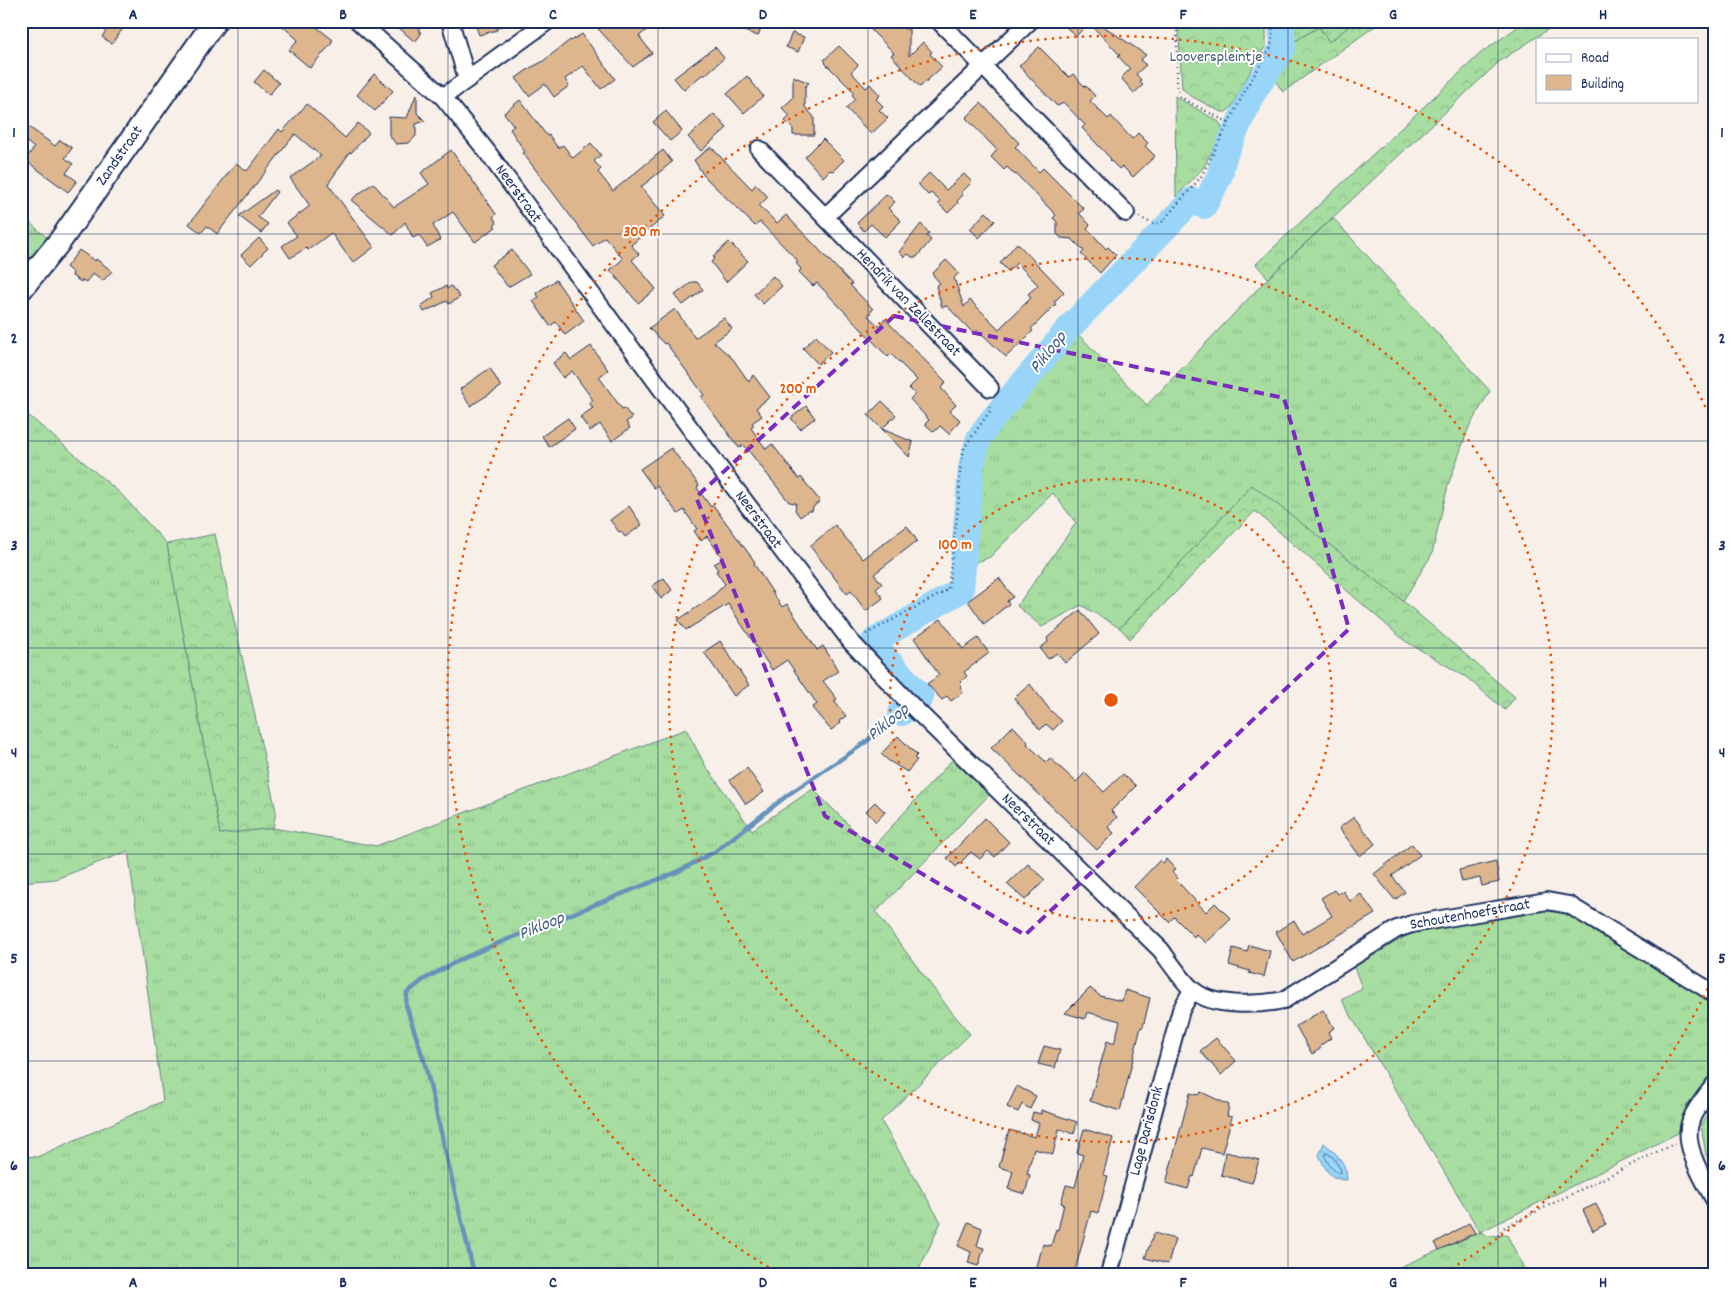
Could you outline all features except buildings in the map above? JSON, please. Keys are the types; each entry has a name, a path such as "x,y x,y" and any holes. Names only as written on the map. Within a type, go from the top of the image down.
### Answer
{"street":[{"name":"Zandstraat","path":"21,289 60,240 215,21"},
{"name":"Neerstraat","path":"358,21 443,97 485,148 718,466 851,642 910,704 1161,950 1192,990"},
{"path":"450,21 468,79"},
{"path":"443,97 548,21"},
{"path":"940,21 1126,213"},
{"path":"825,217 1030,21"},
{"name":"Hendrik van Zellestraat","path":"759,149 990,388"},
{"name":"Schoutenhoefstraat","path":"1192,990 1205,997 1248,1005 1284,1000 1397,929 1412,924 1547,902 1569,905 1715,994"},
{"name":"Lage Darisdonk","path":"1109,1274 1181,1010 1192,990"},
{"path":"1715,1084 1690,1120 1689,1136 1695,1163 1715,1201"}],"path":[{"path":"1177,21 1177,87 1180,96 1229,123"},
{"path":"1126,213 1145,219 1153,224 1161,223 1201,177 1248,85 1270,49 1273,38 1272,21"},
{"path":"851,642 948,590 959,499 960,470 964,448 990,411 990,388"},
{"path":"1499,1236 1503,1228 1689,1136"}],"highlighted area":[{"path":"894,316 1284,398 1349,629 1025,935 825,816 696,497"}],"green space":[{"name":"Looverspleintje","path":"1178,21 1266,21 1266,46 1231,108 1226,112 1221,112 1189,95 1182,88"},
{"path":"1282,21 1356,21 1329,42 1319,27 1283,48"},
{"path":"1356,21 1382,21 1283,92 1270,73 1283,48 1319,27 1329,42"},
{"path":"1526,21 1561,21 1500,61 1268,278 1256,264 1481,53"},
{"path":"1175,96 1219,122 1222,127 1222,133 1203,168 1176,197"},
{"path":"21,215 53,243 21,281"},
{"path":"1333,218 1490,391 1469,427 1448,485 1432,554 1403,601 1252,486 1120,628 1081,605 1042,627 1017,606 1076,523 1053,493 990,557 954,571 973,454 979,438 991,421 1072,328 1147,405 1268,278"},
{"path":"21,409 120,493 167,544 220,834 273,828 376,846 686,729 705,765 752,830 813,789 872,848 952,760 990,794 876,912 970,1034 881,1121 941,1222 917,1274 21,1274 21,1156 37,1157 163,1101 128,851 56,879 21,882"},
{"path":"1252,485 1403,601 1515,697 1505,710 1466,677 1405,641 1255,511 1130,639 1120,628"},
{"path":"215,534 276,811 273,828 220,834 167,544"},
{"path":"1546,911 1566,913 1715,1003 1715,1072 1687,1105 1678,1133 1480,1232 1341,999 1362,988 1354,967 1413,932"},
{"path":"1715,1101 1715,1174 1706,1155 1701,1125"},
{"path":"1480,1232 1488,1236 1507,1235 1527,1274 1384,1274"}],"water":[{"path":"1324,1143 1343,1163 1347,1180 1336,1178 1326,1170 1319,1155"}],"waterway":[{"name":"Pikloop","path":"901,713 921,697 877,648 874,641 961,590 971,467 979,438 1069,328 1192,200 1204,206 1220,175 1224,156 1253,93 1283,48 1281,21"},
{"name":"Pikloop","path":"474,1274 425,1064 406,1005 407,993 423,980 459,960 677,872 716,851 789,794 862,745 901,713"}]}
